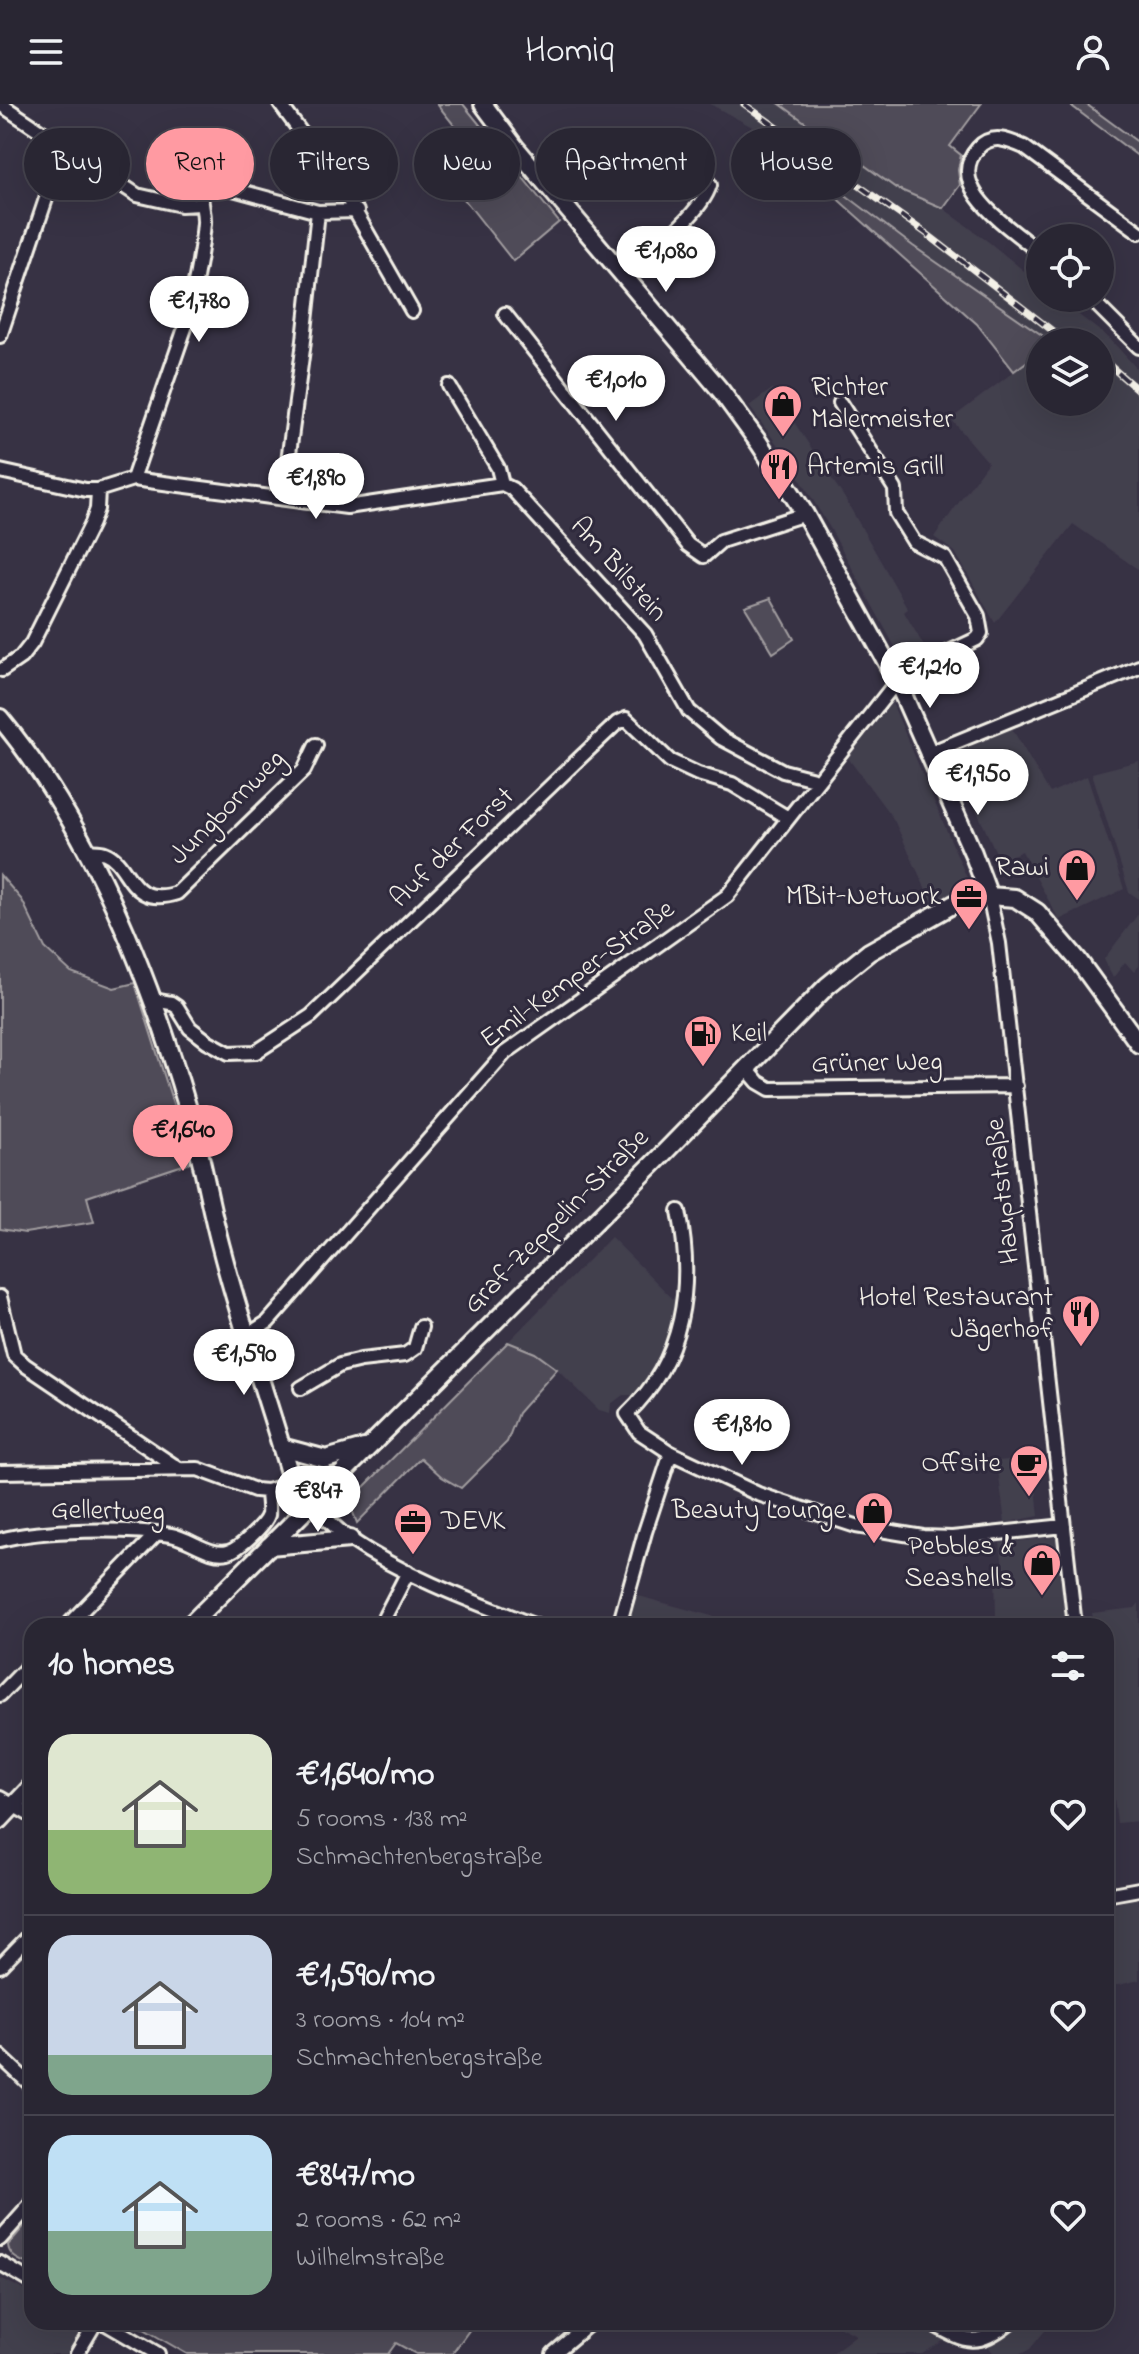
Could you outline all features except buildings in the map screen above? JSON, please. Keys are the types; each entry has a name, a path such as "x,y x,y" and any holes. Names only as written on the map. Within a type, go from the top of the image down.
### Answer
{"main road":[{"path":"483,104 515,147 721,391 805,514 897,681 989,896 1015,898 1037,912 1078,960 1139,1044"},
{"path":"0,718 40,774 86,851 141,965 189,1112 221,1250 246,1336 274,1398 281,1447 292,1483 310,1503"},
{"name":"Graf-Zeppelin-Straße","path":"197,1618 827,986 869,952 954,904 989,896"},
{"path":"281,1447 326,1459 366,1447"},
{"path":"269,1546 350,1539"},
{"path":"0,1820 7,1802 24,1791"}],"street":[{"path":"0,104 36,128"},
{"path":"280,104 357,211 412,311"},
{"path":"1026,241 978,199 970,187 968,167 972,155 982,143 1005,139 1024,147 1139,232"},
{"path":"133,479 188,316 204,219 200,204 203,186 211,183 318,212 357,211"},
{"path":"130,189 142,197 181,205 200,204"},
{"path":"1,332 46,200"},
{"path":"624,275 679,227 702,200"},
{"path":"283,498 318,212"},
{"path":"1104,312 1139,347"},
{"path":"505,314 688,545 704,556 721,541 805,514"},
{"name":"Am Bilstein","path":"449,386 498,468 502,484 512,489 645,634 689,711 721,738 783,771 818,780"},
{"path":"840,403 895,489 896,513 914,542 945,558 981,626 977,639 920,666 897,681"},
{"path":"0,471 73,488 98,490 133,479 347,507 502,484"},
{"path":"2,670 21,657 32,643 92,523 97,509 98,490"},
{"path":"927,754 1139,667"},
{"name":"Emil-Kemper-Straße","path":"246,1336 268,1322 505,1053 727,896 897,681"},
{"name":"Auf der Forst","path":"154,1000 177,1007 190,1028 229,1053 256,1052 311,1016 591,747 617,723 626,719 670,761 698,774 732,784 788,818"},
{"name":"Jungbornweg","path":"86,851 112,857 129,880 147,895 165,897 177,893 304,770 316,745"},
{"name":"Hauptstraße","path":"989,896 998,934 1016,1086 1074,1618"},
{"name":"Grüner Weg","path":"747,1069 758,1082 770,1089 1016,1086"},
{"path":"679,1211 685,1243 683,1316 673,1345 645,1397 627,1414 639,1432 671,1453 758,1494 856,1526 923,1537 952,1538 1064,1526"},
{"path":"0,1297 14,1355 179,1469"},
{"path":"301,1388 340,1365 405,1355 415,1348 421,1327"},
{"path":"621,1618 671,1453"},
{"path":"0,1472 198,1469 255,1490 267,1491 292,1483"},
{"name":"Gellertweg","path":"0,1540 56,1533 156,1534 190,1540 210,1550 227,1553 237,1549 265,1521 268,1513 267,1491"},
{"path":"310,1503 350,1539 408,1572 515,1618"},
{"path":"75,1618 156,1534"},
{"path":"384,1618 408,1572"},
{"path":"0,1695 24,1670"},
{"path":"1114,1894 1139,1889"},
{"path":"0,1966 24,1941"},
{"path":"0,2056 24,2078"},
{"path":"0,2239 24,2212"},
{"path":"0,2263 24,2277"},
{"path":"77,2354 91,2330"},
{"path":"117,2330 158,2354"},
{"path":"553,2354 582,2330"},
{"path":"944,2330 966,2342 980,2339 996,2330"}],"shaded area":[{"path":"437,104 463,104 483,128 456,128"},
{"path":"710,104 780,104 813,128 754,128"},
{"path":"780,104 981,104 950,146 961,155 958,170 960,185 943,208 896,188 861,163 861,128 813,128"},
{"path":"1069,104 1086,104 1139,143 1139,157"},
{"path":"861,163 896,188 943,208 1026,273 1026,312 1075,312 1096,328 1032,328 852,200 861,200"},
{"path":"520,174 536,194 536,200 541,200 559,222 513,261 465,200 520,200"},
{"path":"839,200 852,200 1032,328 1026,328 1026,362 1014,371 977,324"},
{"path":"1114,343 1139,371 1139,570 1073,524 995,623 955,552 934,537 988,462 951,419 1026,363 1026,416 1114,416"},
{"path":"772,389 844,497 908,609 904,612 928,653 905,665 830,528 790,462 749,406"},
{"path":"771,598 794,639 773,653 745,607"},
{"path":"892,703 970,885 932,903 894,820 848,758"},
{"path":"1011,727 1050,793 1087,776 1124,889 1059,920 1022,851 1000,861 950,754"},
{"path":"1139,761 1139,899 1129,892 1092,773"},
{"path":"0,875 22,900 45,948 71,972 114,988 135,983 182,1132 189,1163 87,1197 94,1222 25,1233 0,1229"},
{"path":"1139,913 1139,966 1134,972 1125,962 1113,978 1104,959"},
{"path":"611,1237 679,1305 672,1334 639,1395 623,1395 611,1404 610,1413 599,1410 557,1369 535,1353 508,1342"},
{"path":"508,1342 535,1353 557,1369 518,1413 507,1442 461,1488 442,1477 421,1458 357,1523 349,1502"},
{"path":"1033,1458 1039,1516 1005,1523 997,1461"},
{"path":"1058,1537 1067,1618 996,1618 995,1567 1003,1566 1000,1543"},
{"path":"635,1595 719,1618 629,1618"},
{"path":"1139,1603 1139,1821 1117,1823 1114,1797 1114,1618 1093,1618 1092,1613 1135,1608"},
{"path":"1139,1896 1139,1980 1119,1985 1114,1985 1114,1904"},
{"path":"24,2226 24,2263 13,2256 8,2245"},
{"path":"0,2278 24,2290 24,2330 82,2330 69,2354 0,2354"},
{"path":"146,2330 469,2330 452,2354 416,2354 396,2343 388,2354 187,2354"},
{"path":"846,2330 930,2330 945,2340 922,2354 831,2354 856,2335"},
{"path":"1006,2330 1045,2330 1030,2349 1021,2354 994,2354 986,2343"}],"railway":[{"path":"744,104 927,234 1049,328"},
{"path":"1114,369 1139,391"}],"place":[{"name":"Richter Malermeister","path":"783,438"},
{"name":"Artemis Grill","path":"779,501"},
{"name":"Rawi","path":"1077,902"},
{"name":"MBit-Network","path":"969,931"},
{"name":"Keil","path":"703,1068"},
{"name":"Hotel Restaurant Jägerhof","path":"1081,1348"},
{"name":"Offsite","path":"1029,1498"},
{"name":"Beauty Lounge","path":"874,1545"},
{"name":"DEVK","path":"413,1556"},
{"name":"Pebbles & Seashells","path":"1042,1597"}]}
